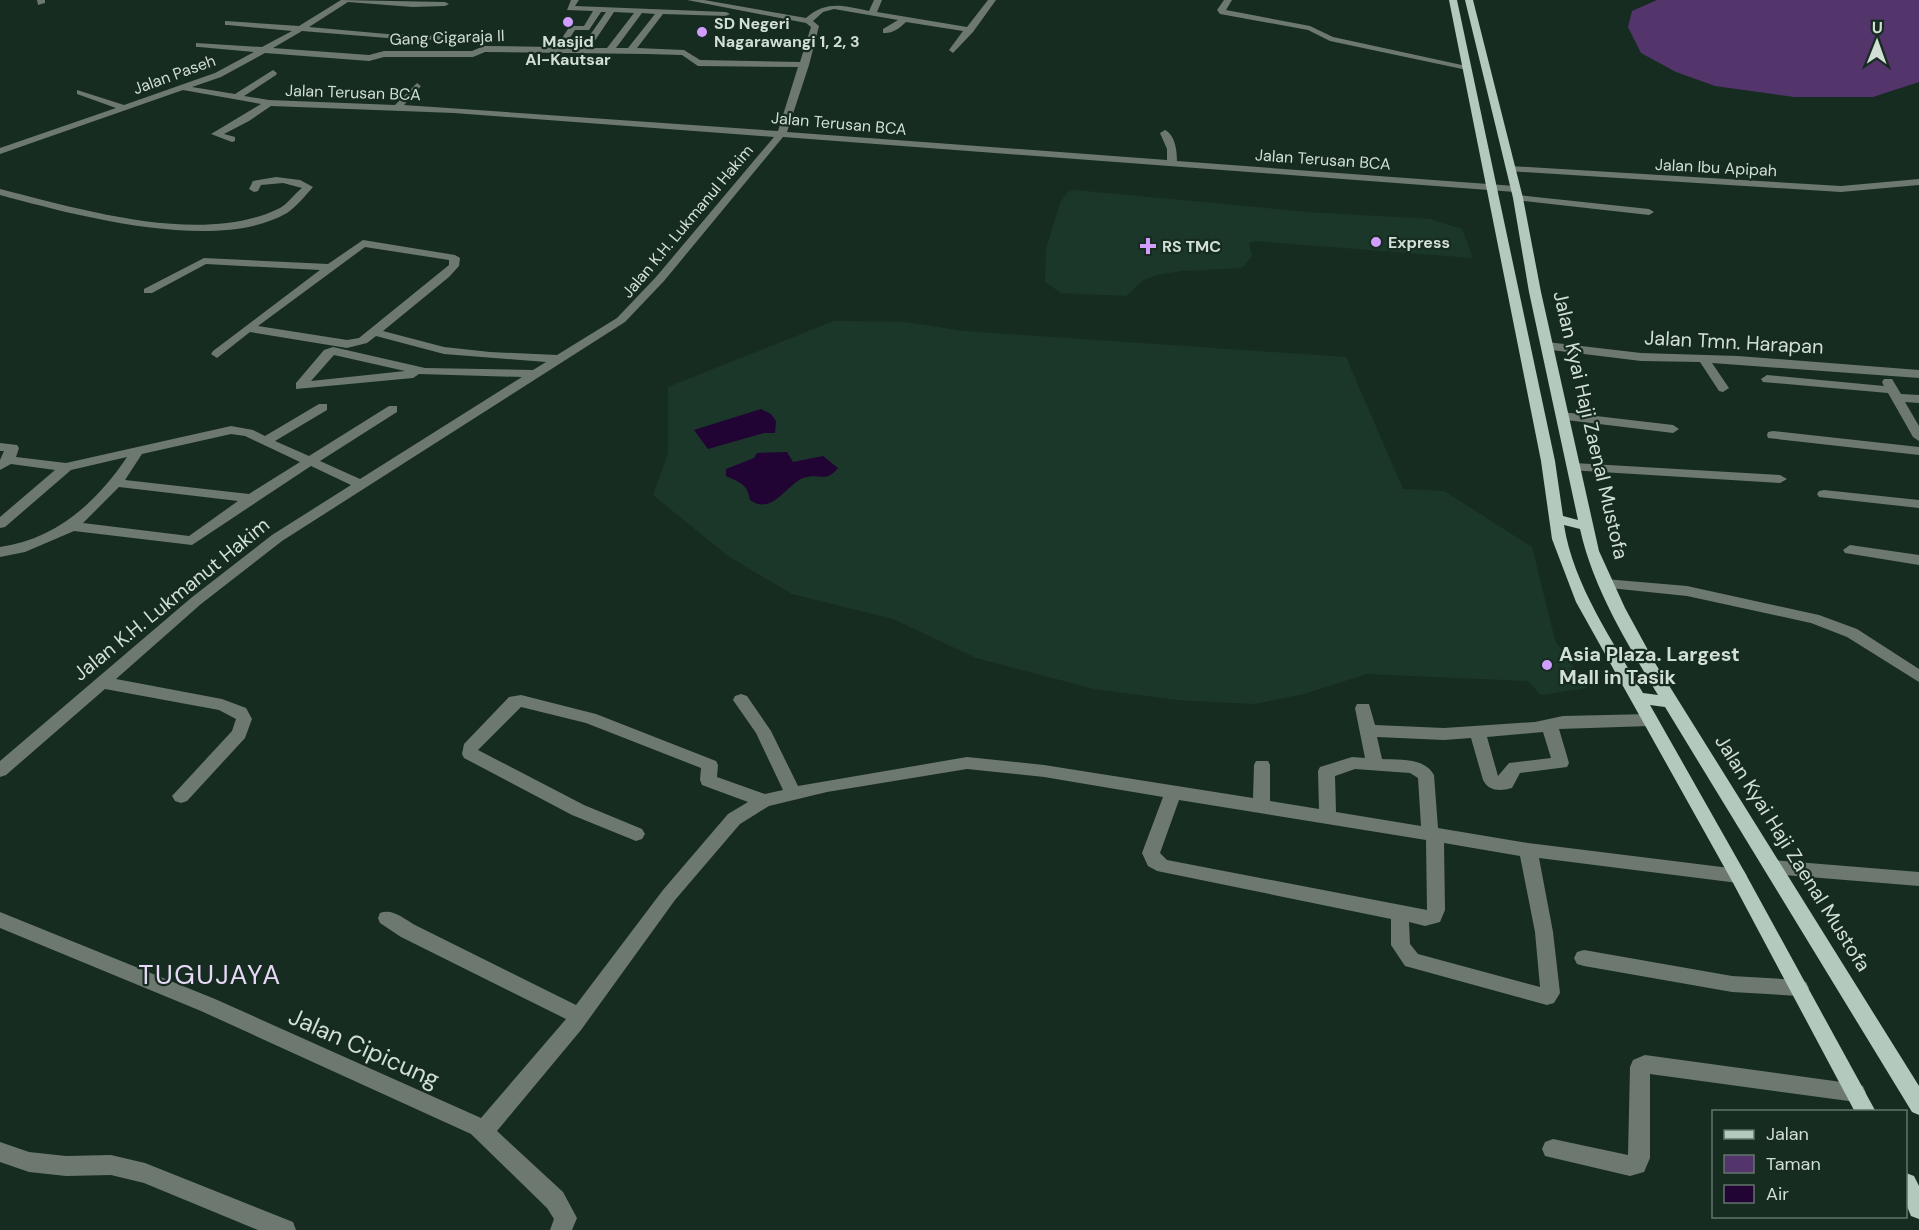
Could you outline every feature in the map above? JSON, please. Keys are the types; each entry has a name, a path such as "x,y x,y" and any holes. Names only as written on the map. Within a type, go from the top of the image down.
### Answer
{"main road":[{"path":"1453,0 1492,187 1559,539 1583,602 1738,876 1865,1110"},
{"name":"Jalan Kyai Haji Zaenal Mustofa","path":"1469,0 1497,123 1511,169 1535,292 1592,551 1605,584 1671,702 1875,1029 1919,1105"},
{"path":"1463,50 1481,52"},
{"path":"1479,121 1497,123"},
{"path":"1512,289 1535,292"},
{"path":"1525,356 1548,352"},
{"path":"1557,519 1587,526"},
{"path":"1636,698 1671,702"},
{"path":"1907,1187 1919,1208"}],"street":[{"path":"347,0 413,5 445,4"},
{"name":"Jalan Paseh","path":"0,151 233,69 347,0"},
{"path":"575,0 570,8 743,15 745,5"},
{"path":"691,0 745,5 808,21 828,4 892,18 970,30"},
{"path":"873,14 879,0"},
{"path":"953,50 990,0"},
{"path":"1228,0 1223,12 1310,28 1330,39 1467,67"},
{"path":"852,10 856,1"},
{"path":"892,18 899,6"},
{"path":"558,50 573,27 586,28 598,10"},
{"path":"584,50 611,10"},
{"path":"610,50 640,11"},
{"path":"631,50 660,12"},
{"path":"886,31 903,20"},
{"name":"Jalan K.H. Lukmanul Hakim","path":"409,454 539,374 621,320 632,310 782,133 805,65 815,26 808,21"},
{"path":"228,23 299,30 473,39"},
{"name":"Gang Cigaraja II","path":"199,45 267,48 369,58 384,54 473,54 484,49 631,50 684,53 694,61 704,64 751,62 805,65"},
{"path":"238,96 273,73"},
{"path":"396,109 417,86"},
{"name":"Jalan Terusan BCA","path":"184,88 238,96 269,104 454,110 1492,187 1516,194 1649,212"},
{"path":"80,92 125,108"},
{"path":"232,139 216,134 269,104"},
{"path":"1165,133 1172,149 1172,163"},
{"name":"Jalan Ibu Apipah","path":"1511,169 1841,189 1919,183"},
{"path":"0,192 55,207 193,228 250,224 278,212 301,198 308,187 302,182 264,181 257,183 254,189"},
{"path":"217,354 248,328 358,245 366,242 455,258 454,266 445,275 363,341 347,344 248,328"},
{"path":"148,291 204,261 328,267"},
{"path":"376,332 420,345 460,353 560,359"},
{"path":"425,372 333,351 327,353 299,385 425,372 539,374"},
{"name":"Jalan Tmn. Harapan","path":"1548,352 1919,374"},
{"path":"1704,360 1723,388"},
{"path":"374,378 386,364"},
{"path":"1882,371 1918,436"},
{"path":"1767,379 1894,393 1919,399"},
{"path":"265,441 323,407"},
{"path":"72,526 192,541 251,498 393,409"},
{"path":"1562,416 1673,429"},
{"path":"0,447 12,448 4,463 66,467 231,430 248,433 362,485"},
{"path":"1773,435 1919,451"},
{"path":"0,552 20,549 72,526 116,483 139,449"},
{"name":"Jalan K.H. Lukmanut Hakim","path":"0,771 196,601 277,538 409,454"},
{"path":"0,524 66,467"},
{"path":"1574,467 1780,479"},
{"path":"116,483 251,498"},
{"path":"1824,494 1919,504"},
{"path":"1850,550 1919,560"},
{"path":"1605,584 1687,591 1814,619 1852,633 1919,676"},
{"path":"100,682 222,705 240,712 244,719 239,734 181,796"},
{"path":"741,700 763,731 794,794"},
{"path":"636,834 578,810 470,754 470,748 515,701 521,701 590,718 710,765 708,780 764,801"},
{"path":"1363,708 1374,763"},
{"path":"1368,731 1444,734 1477,730 1535,728 1549,724 1650,720"},
{"path":"1477,730 1491,780 1498,784 1506,783 1510,772 1515,767 1561,763 1549,724"},
{"path":"1173,793 1151,853 1154,861 1163,866 1401,914 1433,917 1436,910 1426,775 1414,767 1374,763 1352,763 1344,768 1326,771 1328,817"},
{"path":"483,1132 579,1016 669,895 734,819 764,801 794,794 960,764 1044,771 1528,850 1738,876"},
{"path":"1261,807 1263,765"},
{"path":"1401,914 1397,938 1401,949 1412,960 1547,997 1550,993 1544,932 1528,850"},
{"path":"1773,867 1919,879"},
{"path":"387,918 408,932 579,1016"},
{"name":"Jalan Cipicung","path":"0,920 208,1005 478,1126 555,1200 566,1218 561,1230"},
{"path":"1584,958 1732,984 1799,988"},
{"path":"1553,1149 1630,1166 1636,1165 1639,1158 1640,1067 1645,1064 1856,1093"},
{"path":"0,1152 29,1162 66,1166 111,1165 145,1173 285,1230"}],"shaded area":[{"name":"RS TMC","path":"1074,190 1308,212 1430,219 1462,229 1473,258 1255,241 1249,243 1252,256 1242,268 1182,271 1156,275 1142,281 1126,296 1061,293 1045,282 1046,249 1060,203 1068,192"},
{"path":"834,321 905,322 964,331 1346,357 1403,489 1444,491 1532,547 1555,640 1587,688 1541,695 1528,681 1367,674 1304,694 1254,704 1177,700 1094,689 976,658 893,619 792,594 728,556 653,495 668,454 668,387"}],"green space":[{"path":"1657,0 1919,0 1919,82 1873,97 1794,97 1715,86 1676,72 1641,53 1628,27 1632,11"}],"water":[{"path":"761,409 771,414 776,421 775,433 764,433 708,449 694,430"},
{"path":"787,452 793,462 823,456 838,468 825,477 803,478 778,498 765,504 758,504 750,500 745,487 726,476 726,469 754,458 757,453"}],"place":[{"name":"Masjid Al-Kautsar","path":"568,22"},
{"name":"SD Negeri Nagarawangi 1, 2, 3","path":"702,32"},
{"name":"Express","path":"1376,242"},
{"name":"RS TMC","path":"1148,246"},
{"name":"Asia Plaza. Largest Mall in Tasik","path":"1547,665"}],"district":[{"name":"TUGUJAYA","path":"210,975"}]}
